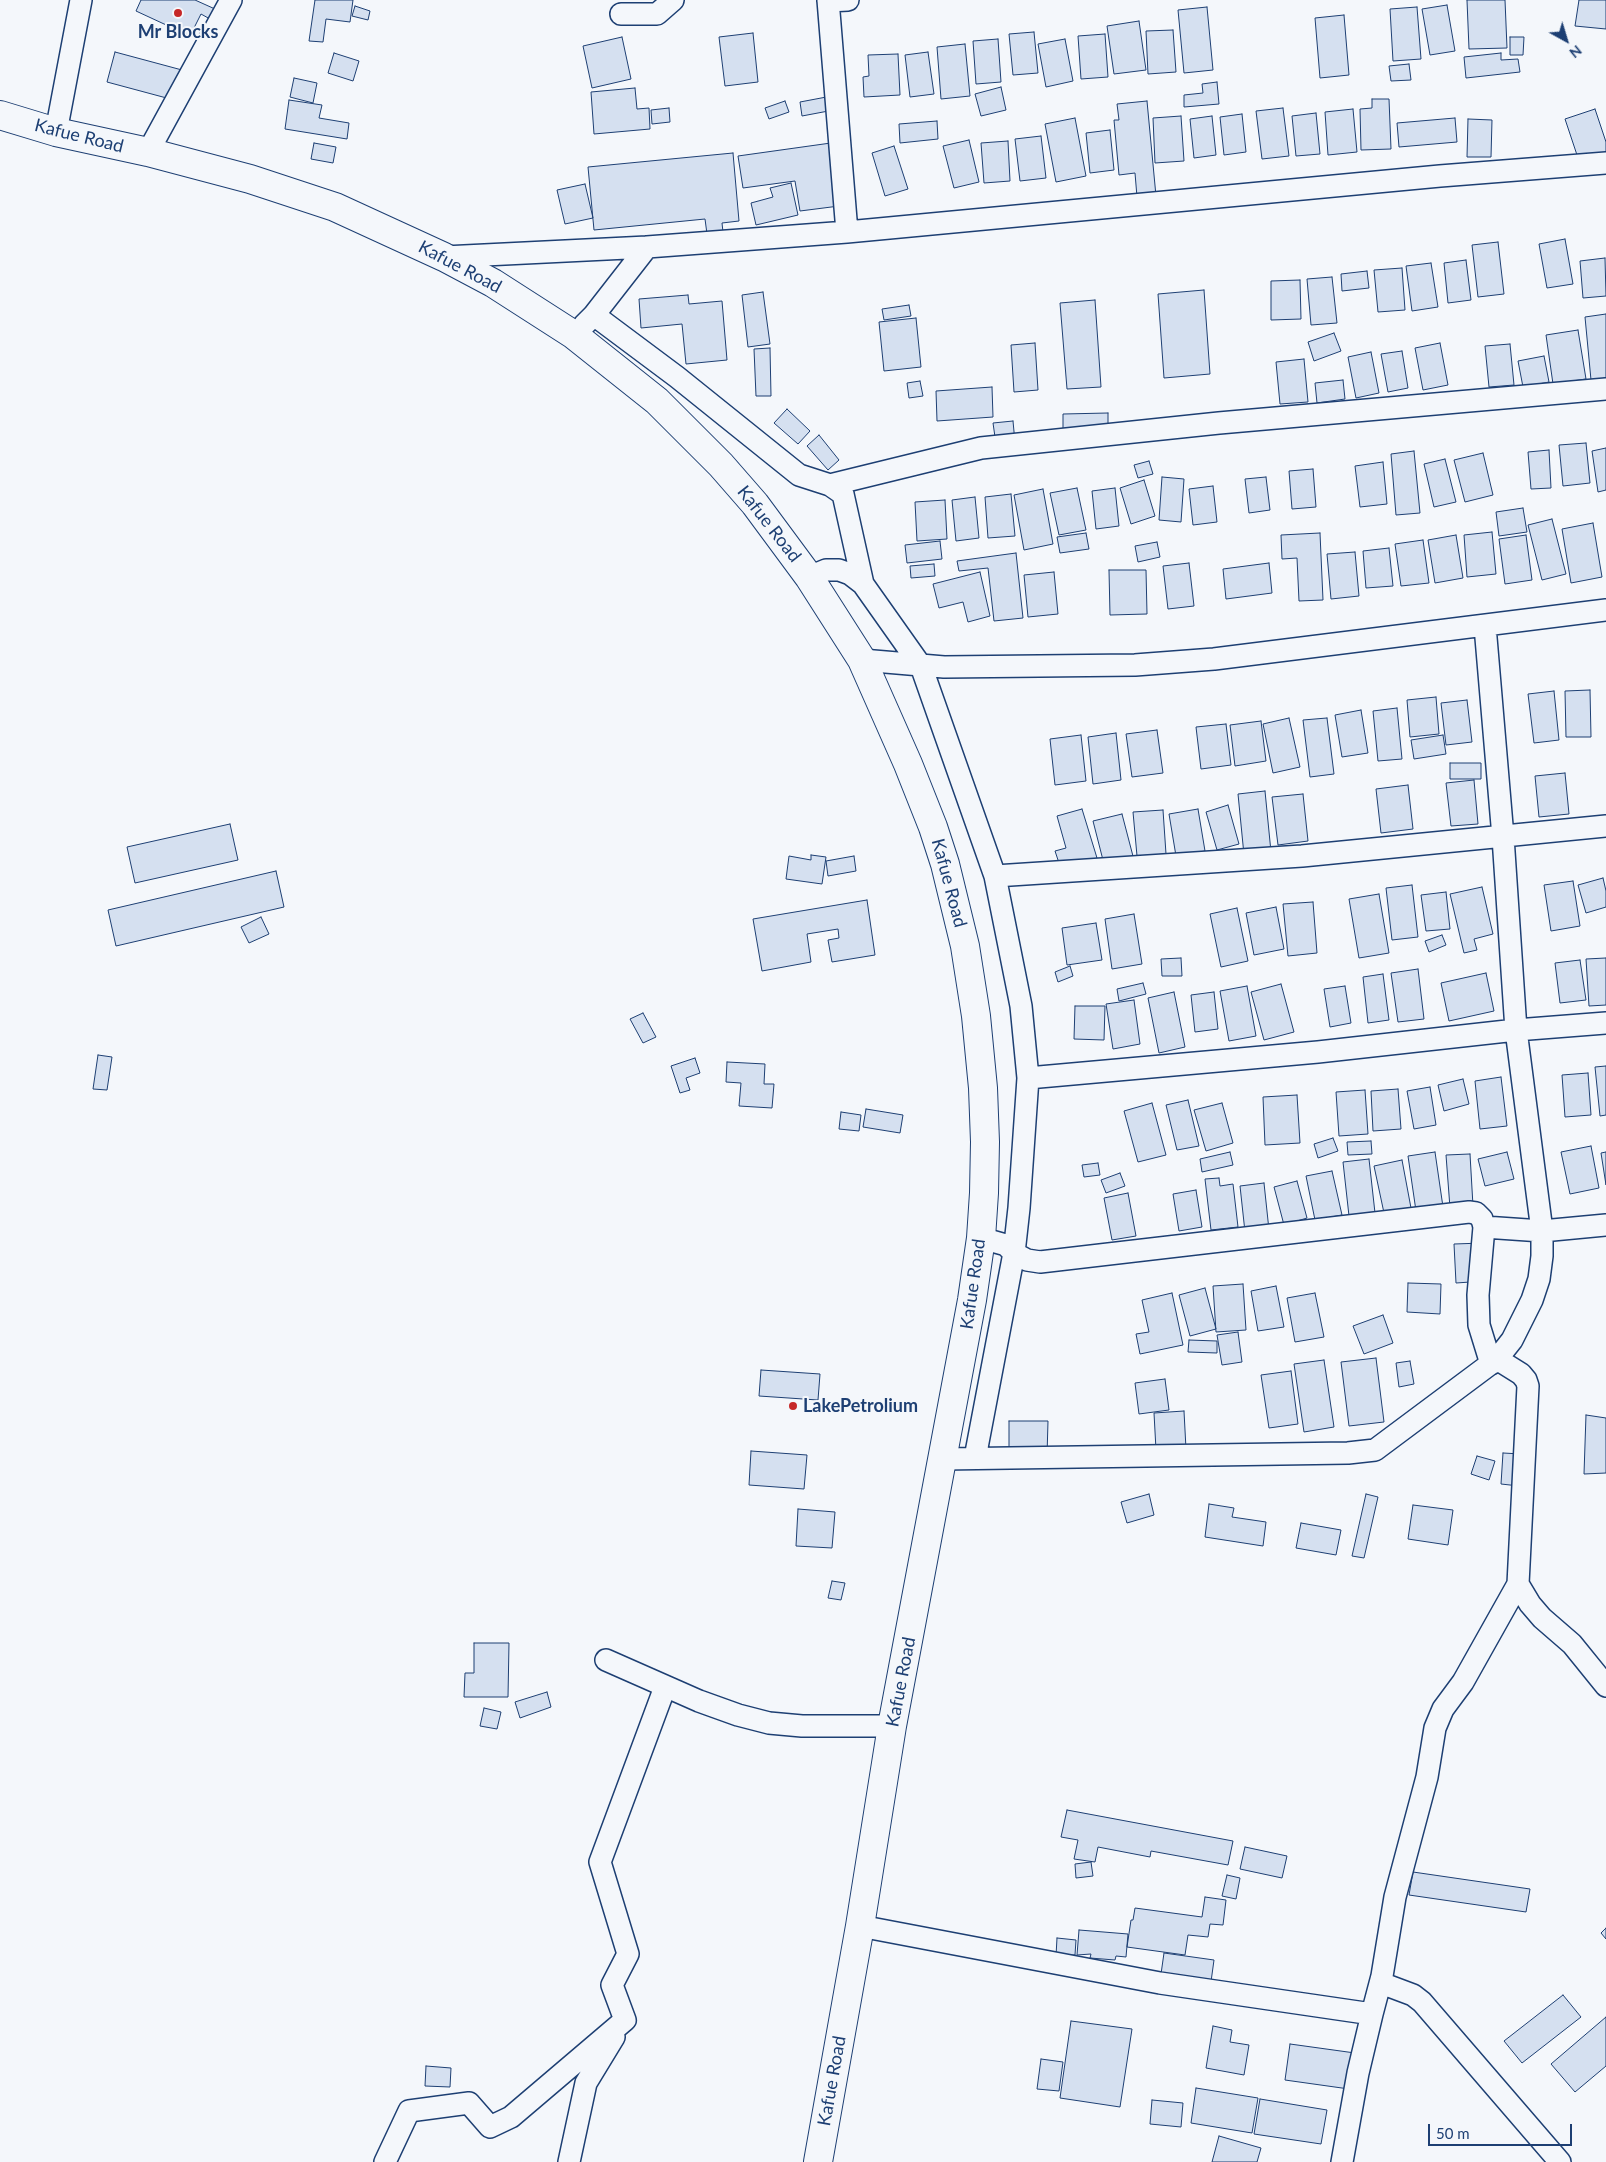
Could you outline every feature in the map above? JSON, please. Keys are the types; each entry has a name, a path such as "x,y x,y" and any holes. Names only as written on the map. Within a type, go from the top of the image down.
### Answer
{"highway":[{"name":"Kafue Road","path":"0,115 56,132 148,152 250,179 334,207 444,257 493,283 574,335 657,401 692,434 754,504 809,577 862,660 933,826 955,901 965,946 976,1016 986,1142 981,1238 972,1300 892,1726 860,1926 818,2162"}],"street":[{"path":"56,132 81,0"},
{"path":"148,152 231,0"},
{"path":"621,14 657,14 673,0"},
{"path":"835,0 847,232"},
{"path":"444,257 647,247 847,232 1440,176 1606,163"},
{"path":"574,335 594,315 647,247"},
{"path":"594,315 677,377 800,476 830,485 843,494 862,584"},
{"path":"830,485 981,448 1218,424 1606,389"},
{"path":"809,577 826,570 839,570 850,574 862,584 921,666 995,876 1021,1006 1028,1078 1024,1158 1014,1253 975,1458"},
{"path":"862,660 921,666 1135,665 1214,659 1606,610"},
{"path":"943,1459 1365,1453 1383,1446 1494,1362 1512,1340 1532,1300 1539,1279 1542,1256 1542,1231 1516,1030 1503,837 1484,626"},
{"path":"995,876 1302,856 1606,826"},
{"path":"1028,1078 1318,1052 1516,1030 1606,1023"},
{"path":"981,1238 1006,1245 1014,1253 1027,1260 1040,1262 1469,1212 1476,1213 1482,1219 1484,1227 1478,1310 1483,1341 1494,1362 1521,1374 1528,1386 1518,1584 1463,1682 1443,1709 1434,1728 1427,1777 1396,1897 1381,1983 1358,2073 1342,2162"},
{"path":"1484,1227 1542,1231 1606,1225"},
{"path":"1518,1584 1524,1596 1536,1611 1572,1644 1606,1686"},
{"path":"606,1660 665,1687 738,1715 769,1723 802,1726 892,1726"},
{"path":"625,2020 612,1985 628,1954 600,1862 665,1687"},
{"path":"860,1926 1160,1983 1372,2014"},
{"path":"1381,1983 1414,1994 1560,2162"},
{"path":"385,2162 409,2111 469,2103 490,2127 512,2117 625,2020"},
{"path":"569,2162 586,2083 625,2020"}],"building":[{"path":"141,0 195,0 215,9 210,19 201,14 190,36 136,11"},
{"path":"315,0 353,0 350,22 326,19 323,42 309,41"},
{"path":"1467,0 1505,0 1507,48 1469,49"},
{"path":"1579,0 1606,0 1606,29 1575,26"},
{"path":"1447,5 1455,51 1430,55 1422,9"},
{"path":"355,6 370,11 368,20 352,16"},
{"path":"1207,7 1213,70 1184,73 1178,10"},
{"path":"1417,7 1421,59 1393,61 1390,9"},
{"path":"1344,15 1349,75 1320,78 1315,18"},
{"path":"1139,21 1146,70 1114,74 1107,26"},
{"path":"1173,30 1176,72 1148,74 1146,31"},
{"path":"1034,32 1038,73 1013,75 1009,34"},
{"path":"753,33 758,82 725,86 719,37"},
{"path":"1105,34 1108,77 1081,79 1078,36"},
{"path":"622,37 631,79 592,88 583,46"},
{"path":"1510,37 1524,37 1523,55 1510,55"},
{"path":"998,39 1001,82 976,84 973,41"},
{"path":"1065,39 1073,81 1046,87 1038,44"},
{"path":"965,44 970,96 941,99 937,47"},
{"path":"115,52 182,70 174,100 107,82"},
{"path":"928,52 934,94 910,97 905,55"},
{"path":"334,53 359,61 353,81 328,73"},
{"path":"1501,53 1501,60 1518,59 1520,72 1466,78 1464,57"},
{"path":"898,54 900,95 864,97 863,77 869,76 868,55"},
{"path":"1409,64 1411,80 1391,81 1389,66"},
{"path":"294,78 317,83 313,103 290,97"},
{"path":"1217,82 1219,104 1184,107 1184,95 1203,93 1202,84"},
{"path":"1001,87 1006,110 981,116 975,94"},
{"path":"635,88 637,109 649,108 650,129 594,134 591,92"},
{"path":"837,95 839,109 802,116 800,102"},
{"path":"1372,99 1389,99 1391,149 1361,150 1360,109 1372,108"},
{"path":"289,100 322,105 319,118 349,123 347,139 285,129"},
{"path":"785,101 789,112 769,119 765,108"},
{"path":"1147,101 1156,196 1137,197 1135,173 1119,175 1114,120 1119,120 1117,104"},
{"path":"669,108 670,122 652,124 651,110"},
{"path":"1283,108 1289,156 1262,159 1256,111"},
{"path":"1353,109 1357,152 1328,155 1325,112"},
{"path":"1595,109 1606,142 1606,152 1579,161 1565,119"},
{"path":"1316,113 1320,154 1296,156 1292,116"},
{"path":"1242,114 1246,152 1224,155 1220,117"},
{"path":"1181,116 1184,161 1155,163 1153,118"},
{"path":"1212,116 1216,155 1194,158 1190,119"},
{"path":"1075,118 1086,176 1056,182 1045,124"},
{"path":"1455,118 1457,142 1399,147 1397,123"},
{"path":"1468,119 1492,120 1491,157 1467,157"},
{"path":"937,121 938,139 900,143 899,124"},
{"path":"1110,130 1114,170 1090,173 1086,133"},
{"path":"1041,136 1046,178 1020,181 1015,139"},
{"path":"969,140 979,182 954,188 943,146"},
{"path":"1008,141 1010,181 984,183 981,143"},
{"path":"838,142 847,205 800,211 795,181 743,188 738,156"},
{"path":"314,143 336,147 333,163 311,159"},
{"path":"894,146 908,189 885,196 872,153"},
{"path":"733,153 739,221 722,223 723,232 707,234 705,219 594,230 588,167"},
{"path":"791,183 798,215 756,225 751,203 773,197 770,188"},
{"path":"585,184 593,218 565,224 557,190"},
{"path":"1565,239 1573,284 1547,288 1539,244"},
{"path":"1498,242 1504,294 1478,297 1472,245"},
{"path":"1605,258 1606,296 1583,298 1580,261"},
{"path":"1466,260 1471,300 1448,303 1444,263"},
{"path":"1431,263 1438,307 1412,311 1406,266"},
{"path":"1402,268 1405,310 1378,312 1374,270"},
{"path":"1367,271 1369,288 1342,291 1341,274"},
{"path":"1332,277 1337,323 1311,325 1307,279"},
{"path":"1300,280 1301,319 1271,320 1271,281"},
{"path":"1204,290 1210,374 1164,378 1158,294"},
{"path":"763,292 770,344 748,347 742,295"},
{"path":"688,295 689,304 722,301 727,360 686,364 682,324 641,328 639,299"},
{"path":"1095,300 1101,387 1067,389 1060,303"},
{"path":"909,305 911,316 884,320 882,309"},
{"path":"1606,314 1606,378 1591,380 1585,317"},
{"path":"916,318 921,367 884,371 879,322"},
{"path":"1578,330 1586,379 1553,384 1546,335"},
{"path":"1334,333 1341,351 1314,361 1308,342"},
{"path":"1035,343 1038,390 1014,392 1011,345"},
{"path":"1440,343 1448,385 1423,390 1415,348"},
{"path":"1510,344 1514,385 1489,387 1485,346"},
{"path":"770,348 771,396 756,396 754,349"},
{"path":"1402,351 1408,388 1388,392 1381,354"},
{"path":"1371,352 1379,393 1356,398 1348,357"},
{"path":"1544,356 1549,382 1523,387 1518,361"},
{"path":"1304,359 1308,402 1280,404 1276,362"},
{"path":"1343,380 1345,399 1317,403 1315,383"},
{"path":"920,381 923,396 909,398 907,383"},
{"path":"992,387 993,417 937,421 936,391"},
{"path":"787,409 810,431 798,444 774,423"},
{"path":"1108,413 1108,433 1063,434 1063,414"},
{"path":"1013,421 1015,442 996,444 993,423"},
{"path":"819,435 839,460 828,470 807,446"},
{"path":"1586,443 1590,483 1563,486 1559,445"},
{"path":"1606,448 1606,490 1598,492 1592,451"},
{"path":"1549,450 1551,488 1531,489 1528,452"},
{"path":"1414,451 1420,513 1396,515 1391,454"},
{"path":"1483,453 1493,495 1465,502 1454,460"},
{"path":"1445,459 1456,502 1434,507 1424,464"},
{"path":"1149,461 1153,474 1138,478 1134,465"},
{"path":"1383,462 1387,504 1360,507 1355,466"},
{"path":"1313,469 1316,507 1292,509 1289,471"},
{"path":"1162,477 1184,479 1181,522 1159,520"},
{"path":"1266,477 1270,510 1249,513 1245,479"},
{"path":"1144,480 1155,516 1131,524 1120,488"},
{"path":"1213,486 1217,522 1193,525 1189,489"},
{"path":"1077,488 1086,530 1059,535 1050,493"},
{"path":"1115,488 1119,526 1096,529 1092,491"},
{"path":"1043,489 1053,544 1024,550 1014,495"},
{"path":"1011,494 1015,536 988,538 985,497"},
{"path":"975,497 979,538 956,541 952,500"},
{"path":"945,500 947,539 917,541 915,502"},
{"path":"1523,508 1527,532 1499,536 1496,512"},
{"path":"1552,519 1566,574 1542,580 1528,525"},
{"path":"1593,523 1602,577 1571,583 1562,529"},
{"path":"1492,532 1496,574 1467,577 1464,535"},
{"path":"1086,533 1089,549 1060,553 1057,537"},
{"path":"1320,533 1323,600 1299,601 1297,558 1282,559 1281,535"},
{"path":"1456,535 1463,578 1435,583 1428,540"},
{"path":"1526,535 1532,580 1505,584 1499,539"},
{"path":"1423,540 1429,583 1401,586 1395,544"},
{"path":"940,541 942,559 907,563 905,545"},
{"path":"1157,542 1160,557 1138,562 1135,546"},
{"path":"1389,548 1393,586 1366,588 1363,551"},
{"path":"1355,552 1359,596 1331,599 1327,554"},
{"path":"1016,553 1023,618 994,621 988,568 959,571 957,561"},
{"path":"1189,563 1194,606 1168,609 1163,566"},
{"path":"1269,563 1272,593 1226,599 1223,569"},
{"path":"934,564 935,576 911,578 910,566"},
{"path":"1109,570 1146,570 1147,614 1110,615"},
{"path":"980,572 990,616 968,622 963,602 939,608 933,584"},
{"path":"1054,572 1058,614 1028,617 1024,575"},
{"path":"1590,690 1591,737 1566,737 1565,691"},
{"path":"1554,691 1559,740 1534,743 1528,694"},
{"path":"1436,697 1439,734 1410,737 1407,700"},
{"path":"1467,700 1472,742 1446,745 1441,703"},
{"path":"1397,708 1402,759 1378,761 1373,711"},
{"path":"1361,710 1368,753 1342,757 1335,715"},
{"path":"1289,718 1300,767 1273,773 1263,724"},
{"path":"1327,718 1334,774 1310,777 1303,720"},
{"path":"1261,721 1266,761 1235,766 1230,725"},
{"path":"1226,724 1231,765 1201,769 1196,727"},
{"path":"1157,730 1163,773 1132,777 1126,734"},
{"path":"1116,733 1121,780 1093,784 1088,737"},
{"path":"1081,735 1086,781 1055,785 1050,739"},
{"path":"1443,735 1446,754 1414,759 1411,740"},
{"path":"1450,763 1481,763 1481,779 1450,779"},
{"path":"1565,773 1569,814 1539,817 1535,776"},
{"path":"1474,780 1478,824 1451,826 1446,783"},
{"path":"1408,785 1413,829 1381,833 1376,789"},
{"path":"1265,791 1271,852 1244,855 1238,794"},
{"path":"1303,794 1308,841 1278,845 1272,797"},
{"path":"1228,805 1239,844 1217,850 1206,812"},
{"path":"1082,809 1097,858 1061,869 1055,851 1066,848 1057,816"},
{"path":"1198,809 1205,851 1176,856 1169,814"},
{"path":"1163,810 1166,854 1137,856 1133,812"},
{"path":"1122,814 1134,860 1105,868 1093,821"},
{"path":"230,824 238,860 135,883 127,847"},
{"path":"811,855 826,857 822,884 786,879 789,856 811,860"},
{"path":"854,856 856,871 828,876 826,861"},
{"path":"276,871 284,907 116,946 108,910"},
{"path":"1603,878 1606,891 1606,907 1586,913 1578,885"},
{"path":"1573,881 1580,926 1551,931 1544,885"},
{"path":"1412,885 1418,937 1392,940 1386,888"},
{"path":"1482,887 1493,934 1474,939 1477,950 1464,953 1450,894"},
{"path":"1446,892 1450,929 1426,931 1421,895"},
{"path":"1379,894 1389,953 1359,958 1349,899"},
{"path":"867,900 875,955 832,962 828,940 839,938 838,929 807,934 811,962 762,971 753,919"},
{"path":"1313,902 1317,953 1288,956 1283,904"},
{"path":"1276,907 1284,949 1254,955 1246,913"},
{"path":"1237,908 1248,961 1221,967 1210,914"},
{"path":"1134,914 1142,964 1112,969 1105,919"},
{"path":"261,917 269,934 249,943 241,927"},
{"path":"1096,923 1102,960 1067,965 1062,928"},
{"path":"1442,935 1446,945 1429,952 1425,941"},
{"path":"1181,958 1182,976 1162,976 1161,959"},
{"path":"1606,958 1606,1005 1589,1006 1586,959"},
{"path":"1580,960 1586,1000 1560,1003 1555,963"},
{"path":"1070,966 1073,976 1058,982 1055,972"},
{"path":"1418,969 1424,1019 1398,1022 1391,973"},
{"path":"1486,973 1494,1011 1449,1021 1441,983"},
{"path":"1383,974 1389,1020 1368,1023 1363,977"},
{"path":"1143,983 1146,994 1119,1001 1117,989"},
{"path":"1281,984 1294,1032 1264,1040 1251,992"},
{"path":"1247,986 1256,1036 1229,1041 1220,991"},
{"path":"1345,986 1351,1023 1330,1027 1324,989"},
{"path":"1174,992 1185,1047 1159,1053 1148,998"},
{"path":"1214,992 1218,1029 1195,1032 1191,995"},
{"path":"1134,1000 1140,1044 1113,1049 1106,1004"},
{"path":"1075,1006 1105,1006 1104,1040 1074,1039"},
{"path":"643,1013 656,1037 643,1043 630,1019"},
{"path":"98,1055 112,1057 107,1090 93,1089"},
{"path":"695,1058 700,1073 686,1078 690,1090 680,1093 671,1066"},
{"path":"727,1062 765,1064 764,1084 774,1084 772,1108 739,1106 741,1083 726,1082"},
{"path":"1606,1066 1606,1115 1600,1116 1595,1067"},
{"path":"1588,1073 1591,1115 1565,1117 1562,1075"},
{"path":"1501,1077 1507,1126 1480,1129 1475,1081"},
{"path":"1463,1079 1469,1104 1444,1111 1438,1085"},
{"path":"1430,1087 1436,1125 1414,1129 1407,1091"},
{"path":"1398,1089 1401,1129 1373,1131 1371,1091"},
{"path":"1365,1090 1368,1134 1339,1136 1336,1092"},
{"path":"1297,1095 1300,1143 1265,1145 1263,1097"},
{"path":"1188,1100 1199,1146 1177,1150 1166,1105"},
{"path":"1152,1103 1166,1155 1138,1162 1124,1111"},
{"path":"1222,1103 1233,1143 1206,1151 1194,1110"},
{"path":"866,1109 903,1115 900,1133 863,1127"},
{"path":"841,1112 861,1115 859,1131 839,1129"},
{"path":"1333,1138 1338,1151 1318,1158 1314,1144"},
{"path":"1371,1141 1372,1154 1348,1155 1347,1142"},
{"path":"1591,1146 1599,1188 1570,1194 1561,1152"},
{"path":"1230,1152 1233,1165 1202,1172 1200,1159"},
{"path":"1435,1152 1443,1207 1416,1211 1408,1156"},
{"path":"1507,1152 1514,1179 1485,1186 1478,1159"},
{"path":"1606,1152 1606,1185 1601,1153"},
{"path":"1470,1154 1473,1206 1450,1208 1446,1155"},
{"path":"1369,1159 1375,1213 1349,1216 1343,1162"},
{"path":"1402,1160 1411,1208 1384,1213 1374,1166"},
{"path":"1098,1163 1100,1175 1084,1177 1082,1165"},
{"path":"1332,1171 1342,1215 1315,1220 1306,1176"},
{"path":"1120,1173 1125,1186 1106,1193 1101,1180"},
{"path":"1219,1178 1220,1186 1233,1184 1238,1227 1211,1230 1205,1179"},
{"path":"1297,1181 1307,1218 1284,1225 1274,1187"},
{"path":"1264,1183 1269,1230 1245,1232 1240,1186"},
{"path":"1196,1190 1202,1227 1179,1231 1173,1194"},
{"path":"1128,1193 1136,1236 1112,1240 1104,1198"},
{"path":"1483,1243 1485,1281 1456,1283 1454,1244"},
{"path":"1408,1283 1441,1284 1440,1314 1407,1312"},
{"path":"1243,1284 1246,1330 1216,1332 1213,1286"},
{"path":"1276,1286 1284,1327 1258,1331 1251,1291"},
{"path":"1205,1288 1216,1329 1190,1336 1179,1295"},
{"path":"1172,1293 1183,1345 1140,1354 1136,1334 1149,1332 1142,1300"},
{"path":"1315,1293 1324,1337 1295,1342 1287,1298"},
{"path":"1383,1315 1393,1343 1364,1354 1353,1326"},
{"path":"1238,1332 1242,1362 1222,1365 1217,1335"},
{"path":"1189,1340 1217,1341 1217,1353 1188,1352"},
{"path":"1376,1358 1384,1422 1349,1426 1341,1362"},
{"path":"1324,1360 1334,1427 1304,1432 1294,1364"},
{"path":"1410,1361 1414,1384 1399,1387 1396,1363"},
{"path":"761,1370 820,1374 818,1400 759,1396"},
{"path":"1291,1371 1298,1424 1269,1428 1261,1375"},
{"path":"1165,1379 1169,1410 1139,1414 1135,1383"},
{"path":"1184,1411 1186,1449 1156,1450 1154,1413"},
{"path":"1586,1415 1606,1418 1606,1473 1584,1474"},
{"path":"1009,1421 1048,1421 1047,1456 1009,1456"},
{"path":"751,1451 807,1455 804,1489 749,1485"},
{"path":"1503,1453 1521,1454 1519,1486 1501,1484"},
{"path":"1477,1456 1495,1461 1489,1480 1471,1474"},
{"path":"1149,1494 1154,1515 1127,1523 1121,1502"},
{"path":"1366,1494 1378,1497 1364,1558 1352,1556"},
{"path":"1209,1504 1234,1508 1232,1517 1266,1522 1263,1546 1205,1537"},
{"path":"1413,1505 1453,1510 1448,1545 1408,1539"},
{"path":"798,1509 835,1512 832,1548 796,1546"},
{"path":"1301,1523 1341,1530 1336,1555 1296,1548"},
{"path":"832,1581 845,1583 841,1600 828,1598"},
{"path":"474,1643 509,1643 508,1697 464,1697 465,1673 474,1673"},
{"path":"547,1692 551,1707 520,1718 515,1702"},
{"path":"484,1708 501,1712 497,1729 480,1726"},
{"path":"1067,1810 1233,1841 1228,1865 1151,1851 1150,1857 1098,1847 1095,1862 1074,1859 1078,1840 1061,1837"},
{"path":"1245,1847 1287,1856 1282,1878 1240,1869"},
{"path":"1091,1862 1093,1876 1076,1878 1075,1864"},
{"path":"1413,1872 1530,1889 1526,1912 1409,1895"},
{"path":"1227,1875 1240,1878 1236,1899 1222,1896"},
{"path":"1205,1897 1226,1900 1223,1925 1210,1924 1208,1937 1188,1935 1185,1955 1127,1947 1131,1920 1133,1920 1135,1908 1202,1917"},
{"path":"1606,1928 1606,1939 1601,1933"},
{"path":"1079,1930 1128,1934 1126,1957 1116,1956 1115,1960 1090,1958 1091,1954 1077,1955"},
{"path":"1057,1938 1076,1940 1075,1955 1056,1956"},
{"path":"1164,1953 1214,1960 1210,1989 1160,1981"},
{"path":"1563,1995 1581,2017 1522,2063 1504,2041"},
{"path":"1606,2017 1606,2066 1575,2092 1551,2064"},
{"path":"1071,2021 1132,2029 1120,2107 1060,2098"},
{"path":"1213,2026 1232,2030 1230,2042 1249,2045 1244,2075 1206,2068"},
{"path":"1290,2044 1355,2053 1349,2089 1285,2080"},
{"path":"1041,2059 1063,2062 1059,2091 1037,2089"},
{"path":"426,2066 451,2068 450,2087 425,2086"},
{"path":"1196,2088 1258,2098 1252,2133 1191,2123"},
{"path":"1260,2099 1327,2110 1321,2144 1254,2134"},
{"path":"1152,2100 1183,2103 1181,2127 1150,2124"},
{"path":"1219,2136 1261,2148 1257,2162 1212,2162"}],"place":[{"name":"Mr Blocks","path":"178,13"},
{"name":"LakePetrolium","path":"793,1406"}]}
